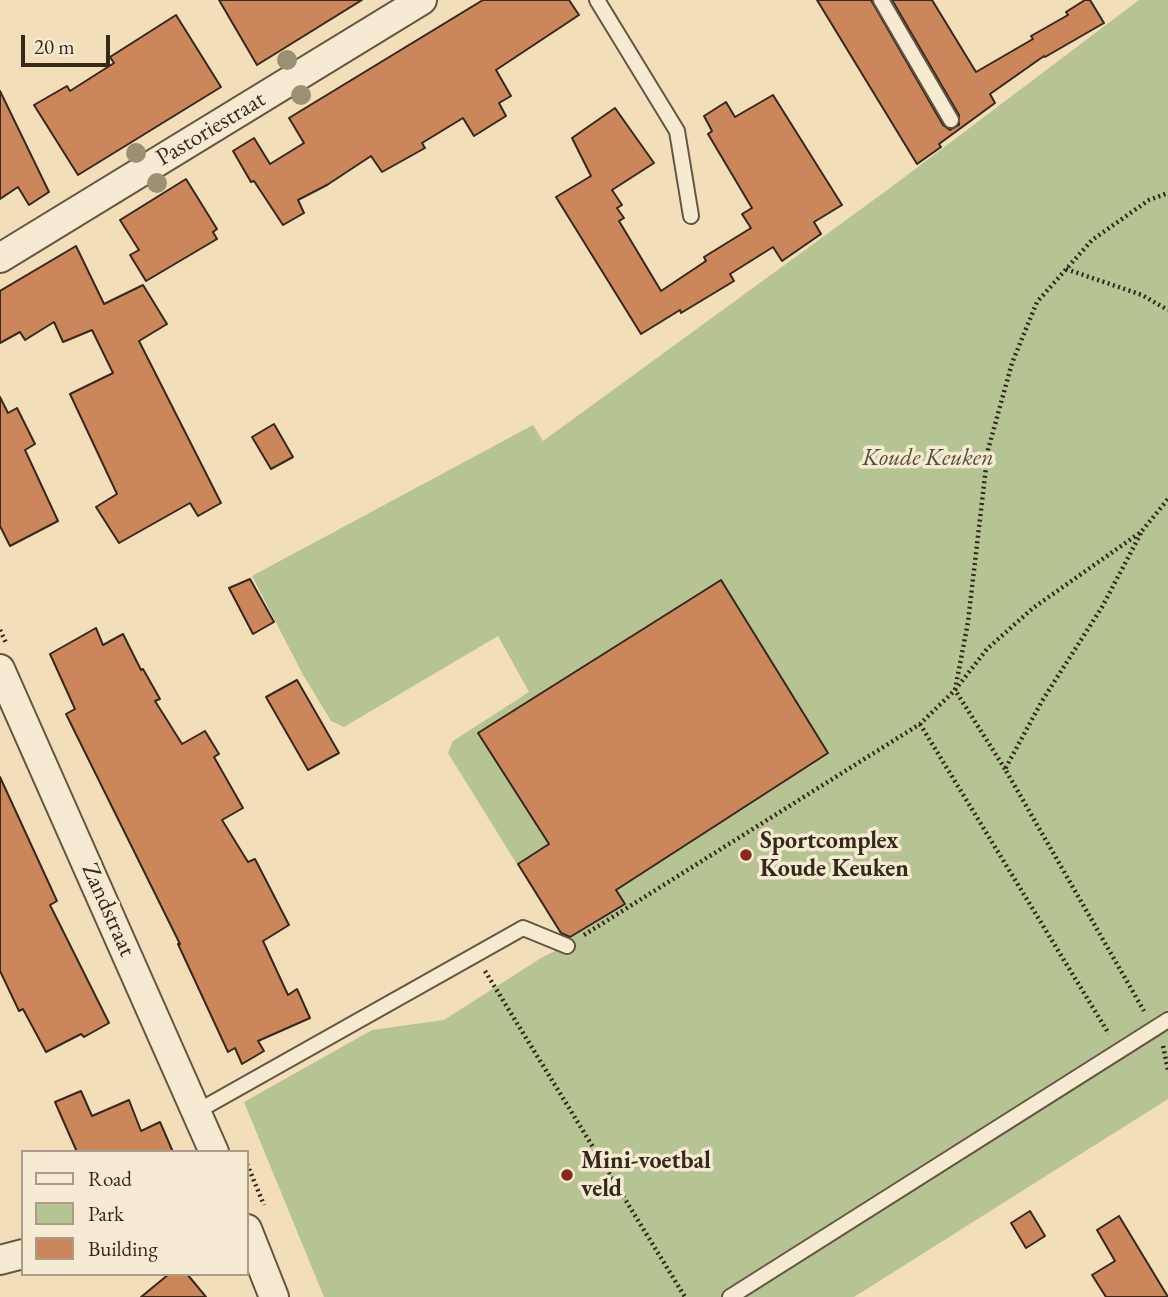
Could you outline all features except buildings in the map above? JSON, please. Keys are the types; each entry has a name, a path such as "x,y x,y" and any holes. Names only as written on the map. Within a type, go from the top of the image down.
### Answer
{"street":[{"name":"Pastoriestraat","path":"0,258 422,0"},
{"name":"Zandstraat","path":"0,669 213,1150"},
{"path":"248,1232 274,1297"},
{"path":"0,1259 21,1254"}],"lane":[{"path":"597,0 677,131 691,216"},
{"path":"881,0 951,120"},
{"path":"196,1112 523,928 567,946"},
{"path":"730,1297 1168,1020"}],"path":[{"path":"1154,1029 1005,769 955,690 968,622 988,450 1012,363 1037,302 1092,240 1149,200 1168,193"},
{"path":"1066,269 1142,295 1168,310"},
{"path":"1005,769 1042,701 1102,607 1141,533 1168,499"},
{"path":"567,946 920,724 955,690 986,649 1033,608 1141,533"},
{"path":"920,724 1118,1050"},
{"path":"476,955 685,1297"},
{"path":"248,1181 252,1175"}],"green space":[{"name":"Koude Keuken","path":"1139,0 1168,0 1168,1099 854,1297 324,1297 244,1102 372,1030 444,1020 541,958 567,945 448,753 453,741 529,692 498,636 344,727 331,721 302,673 252,576 533,425 543,441 890,188"}],"place":[{"name":"Sportcomplex Koude Keuken","path":"746,855"},
{"name":"Mini-voetbal veld","path":"567,1175"}]}
